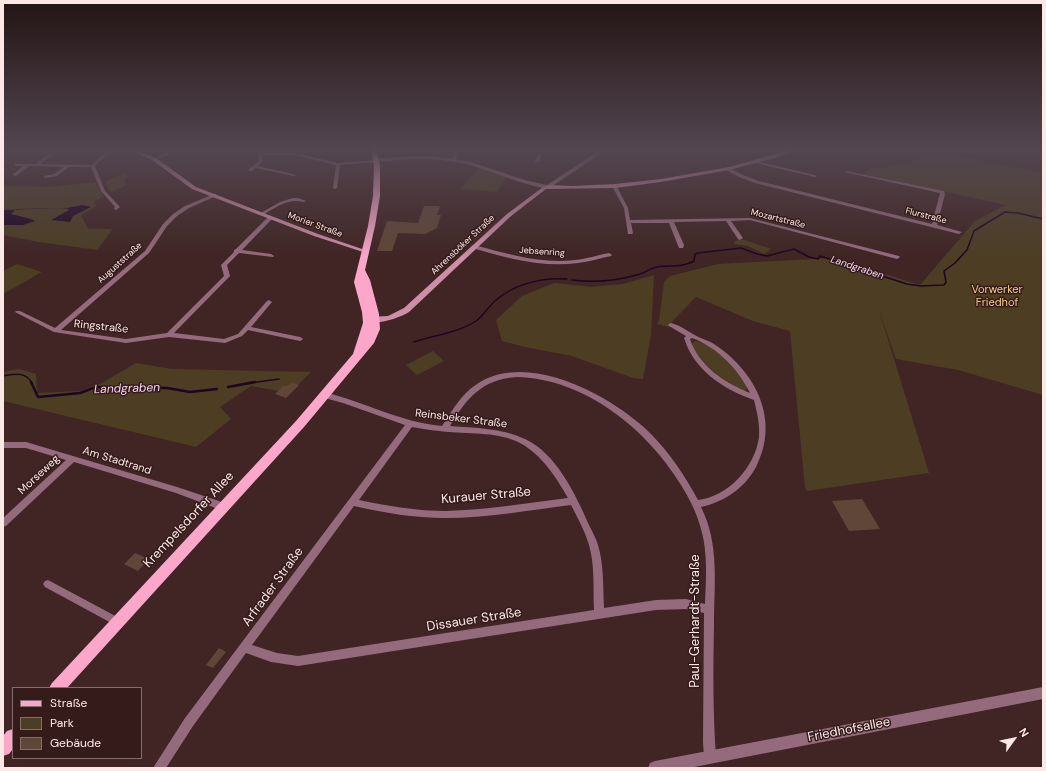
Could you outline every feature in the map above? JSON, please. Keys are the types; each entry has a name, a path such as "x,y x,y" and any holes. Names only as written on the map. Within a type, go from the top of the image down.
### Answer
{"main road":[{"name":"Morier Straße","path":"192,186 270,218 365,251"},
{"path":"373,318 358,283 358,276 361,270 377,208 377,186"},
{"path":"561,186 565,188"},
{"path":"548,187 565,188 614,186"},
{"name":"Ahrensböker Straße","path":"373,318 385,320 397,316 410,308 416,300 520,206 548,187"},
{"name":"Krempelsdorfer Allee","path":"58,687 291,434 357,356 366,350 375,331 373,318"},
{"path":"3,748 12,738"}],"street":[{"path":"101,186 103,191 118,207 116,209"},
{"path":"542,186 548,187"},
{"path":"614,186 624,204 629,222 630,233"},
{"name":"Flurstraße","path":"773,186 959,232"},
{"path":"913,186 942,192 943,194 934,226"},
{"name":"Auguststraße","path":"56,331 147,252 165,225 175,215 187,207 214,196"},
{"path":"261,214 288,200 295,198 304,201"},
{"path":"169,335 227,276 224,265 236,251 270,218"},
{"path":"727,219 740,238"},
{"name":"Mozartstraße","path":"629,222 727,219 755,220 897,257"},
{"path":"671,221 681,245 680,247"},
{"name":"Jebsenring","path":"474,247 511,258 547,263 577,262 609,255"},
{"path":"236,251 271,256"},
{"name":"Ringstraße","path":"18,312 56,331 126,341 169,335 225,341 240,335 269,302"},
{"path":"670,325 713,346 732,361 745,375 755,394 763,420 763,434 756,461 748,474 728,493 705,503 696,504"},
{"path":"247,328 300,339"},
{"path":"691,336 688,338 688,344 698,359 712,373 730,387 755,398"},
{"name":"Paul-Gerhardt-Straße","path":"444,429 465,398 480,385 508,374 541,376 564,383 592,395 614,407 630,418 669,460 681,477 696,504 707,533 711,563 709,610 710,757"},
{"name":"Reinsbeker Straße","path":"324,395 410,424 498,434 512,437 526,443 545,458 560,477 574,501 593,543 597,573 599,613"},
{"name":"Arfrader Straße","path":"159,768 189,722 410,424"},
{"name":"Am Stadtrand","path":"3,445 26,445 177,490 216,504 222,508"},
{"name":"Morseweg","path":"3,523 72,459"},
{"name":"Kurauer Straße","path":"352,502 378,508 419,513 457,514 574,501"},
{"path":"48,584 118,622"},
{"name":"Dissauer Straße","path":"245,647 266,656 284,660 306,660 656,605 686,604 709,610"},
{"name":"Friedhofsallee","path":"654,768 1042,696"}],"green space":[{"path":"3,186 97,186 104,197 94,201 96,206 81,215 88,229 113,229 97,250 39,242 3,235"},
{"path":"107,186 125,186 111,192"},
{"path":"463,186 501,186 497,192 460,189"},
{"name":"Vorwerker Friedhof","path":"918,186 1043,186 1043,395 958,370 896,359 879,310 929,473 807,491 805,488 790,331 753,321 696,297 670,324 669,327 657,324 659,321 664,282 670,276 718,264 833,258 920,285 975,221 1006,205"},
{"path":"745,240 771,249 764,254 748,246 734,244 735,241"},
{"path":"17,264 42,272 3,294 3,271"},
{"path":"654,275 651,335 643,379 633,378 572,356 502,341 496,320 522,296 554,283 591,287 623,284"},
{"path":"695,341 704,343 719,352 733,366 749,387 745,391 742,391 714,372 691,346"},
{"path":"433,351 444,361 417,375 406,365"},
{"path":"136,363 172,369 311,372 290,393 251,386 220,407 231,419 196,447 3,401 3,372 19,369 36,374 37,393 80,391 102,383"}],"shaded area":[{"path":"82,205 91,207 73,216 70,222 51,220 69,210 66,208"},
{"path":"66,208 15,210 16,209"},
{"path":"3,210 15,210 11,214 35,221 23,225 3,225"}],"building":[{"path":"424,206 440,206 437,215 441,215 437,228 425,234 398,233 392,251 377,251 387,221 418,223"},
{"path":"293,383 299,385 286,398 275,394 283,386"},
{"path":"862,499 880,529 849,531 832,501"},
{"path":"135,553 149,559 138,571 124,564"},
{"path":"219,648 226,652 213,668 206,665"}],"waterway":[{"name":"Landgraben","path":"572,280 606,281 623,278 640,274 657,267 689,263 694,261 695,254 698,253 741,248 767,256 794,249 809,257 818,259 820,256 907,284 921,286 944,285 946,282 944,271 955,263 967,250 974,231 1005,212 1018,213 1043,219"},
{"name":"Landgraben","path":"414,342 454,331 469,325 479,319 492,303 511,290 520,286 548,279 567,279"},
{"name":"Landgraben","path":"3,376 19,374 29,379 32,383"},
{"name":"Landgraben","path":"250,383 279,379"},
{"name":"Landgraben","path":"31,382 38,397 80,393 96,387 167,388 190,392 217,389"},
{"name":"Landgraben","path":"228,387 255,382"}]}
